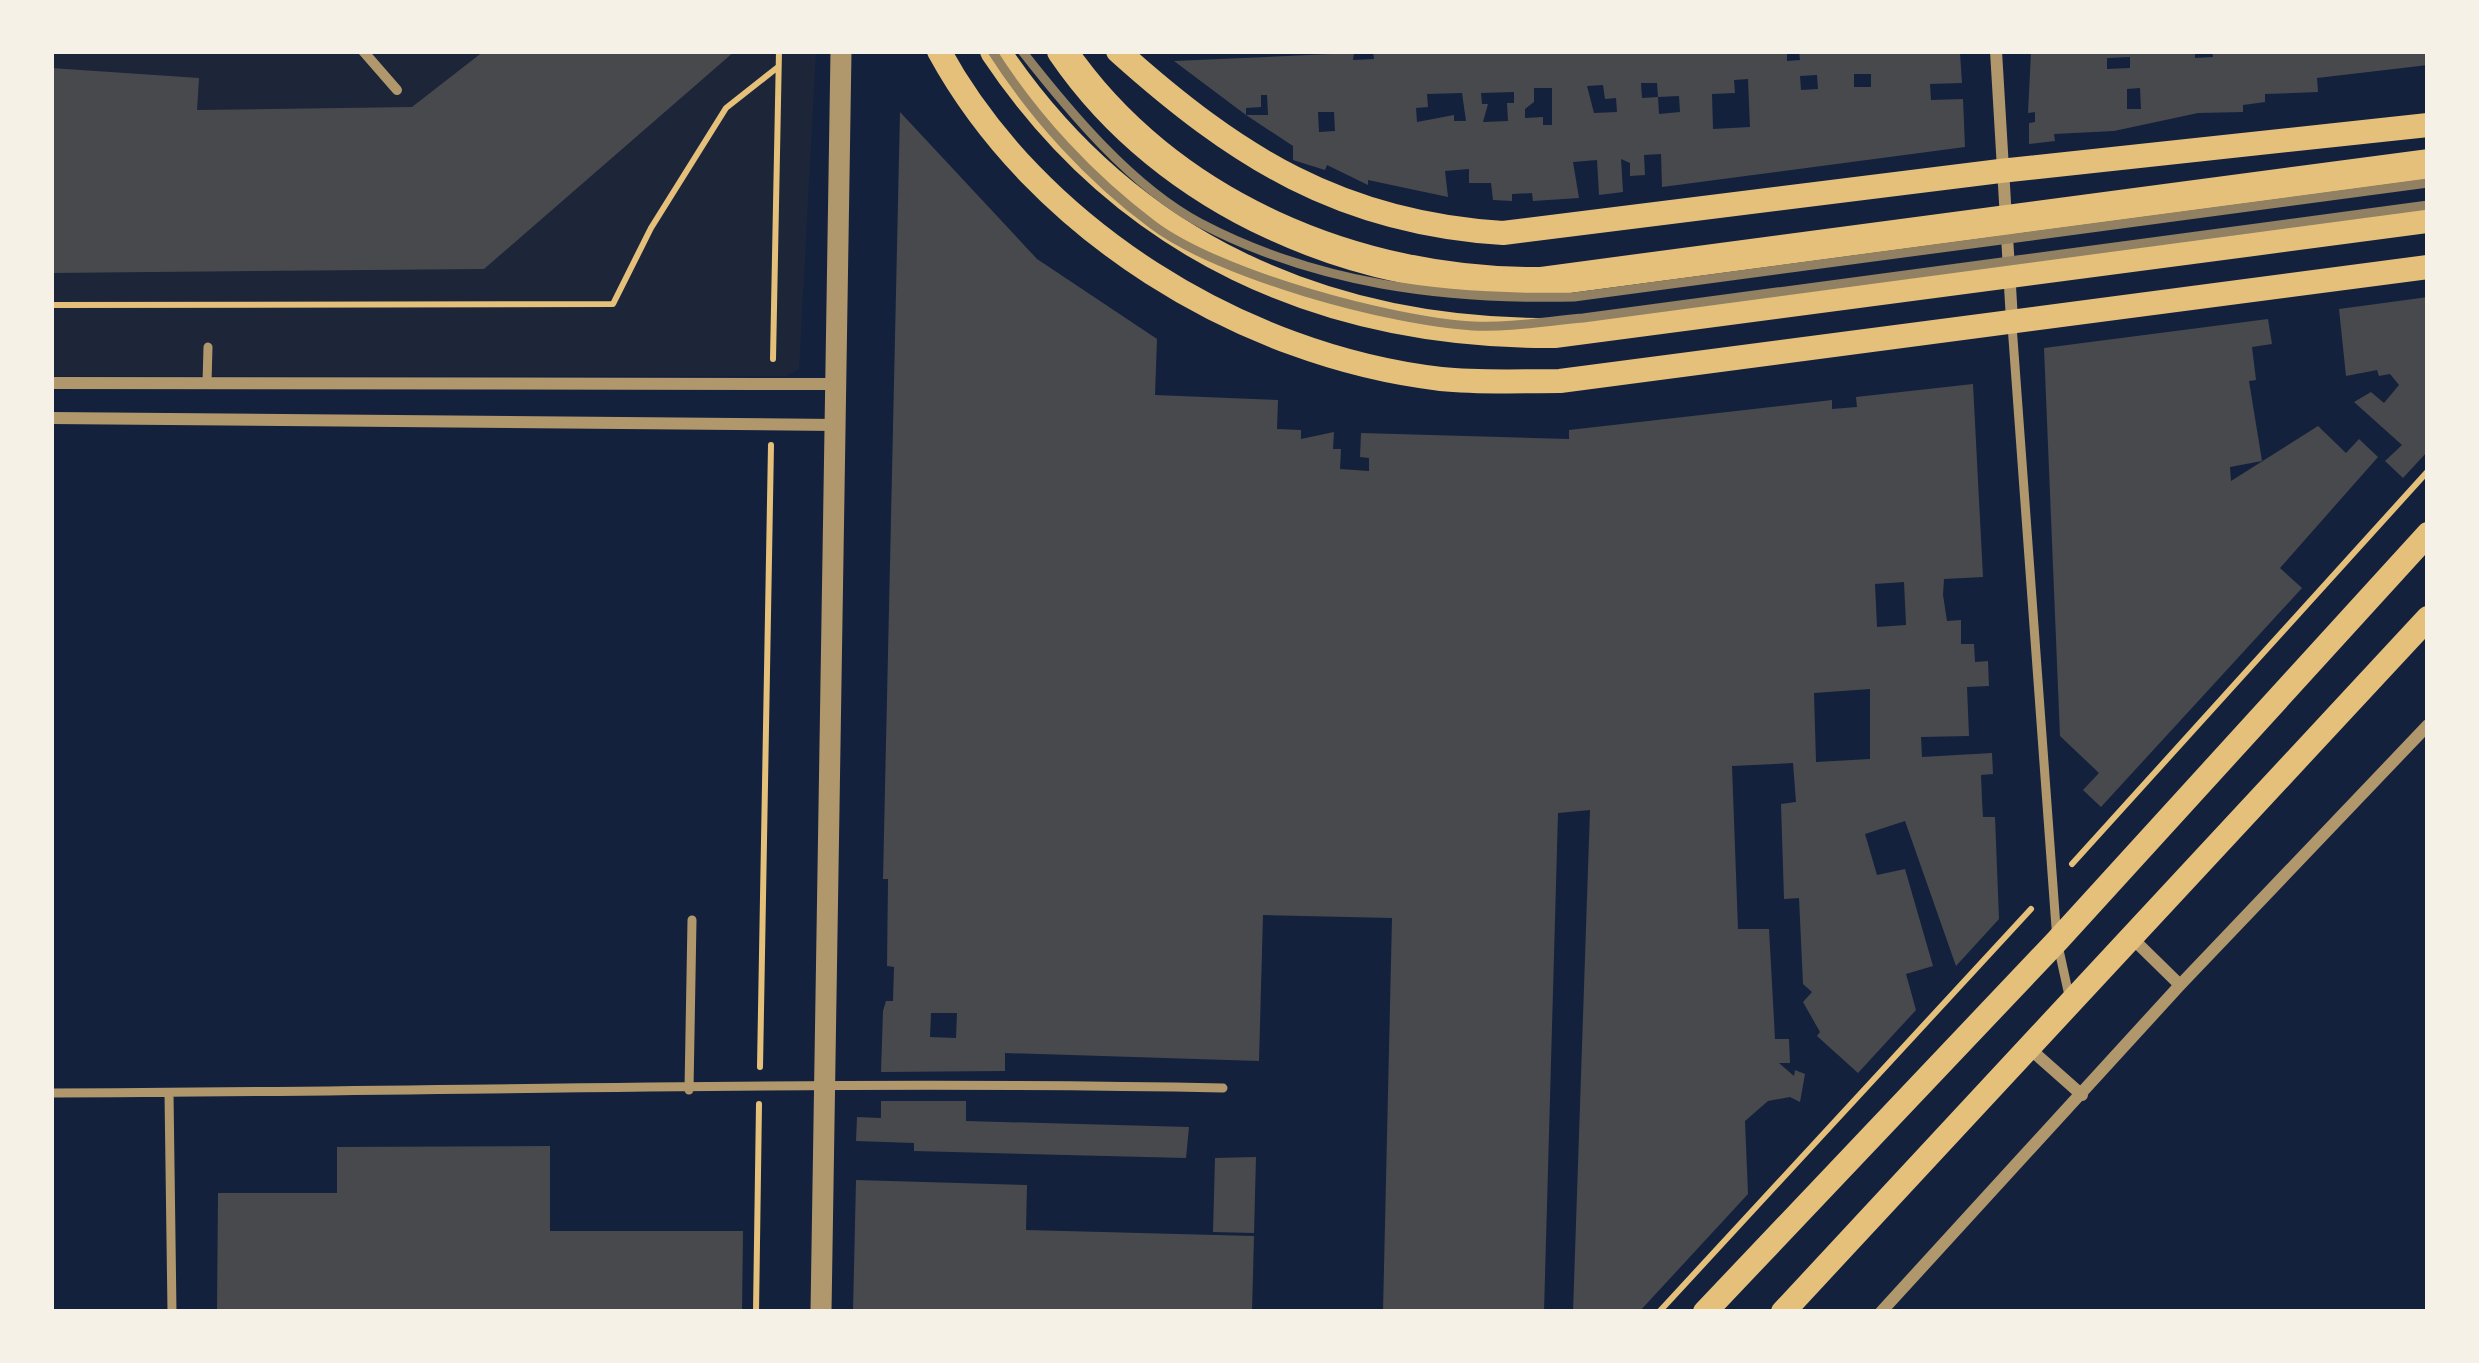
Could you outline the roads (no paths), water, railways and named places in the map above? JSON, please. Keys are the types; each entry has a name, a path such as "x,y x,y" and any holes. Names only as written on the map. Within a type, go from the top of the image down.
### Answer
{"main road":[{"path":"939,51 973,104 1011,148 1062,202 1115,246 1197,299 1311,351 1441,379 1559,380 2428,266"},
{"path":"995,51 1095,167 1144,208 1272,284 1384,320 1446,331 1556,333 2428,218"},
{"path":"1062,51 1140,136 1213,192 1306,240 1418,275 1540,282 2428,164"},
{"path":"1118,51 1204,126 1281,175 1428,226 1537,233 2000,171 2428,125"},
{"path":"1705,1312 2057,941 2428,534"},
{"path":"1783,1312 2426,623"}],"street":[{"path":"363,51 397,90"},
{"path":"821,1312 841,51"},
{"path":"1996,51 2012,320"},
{"path":"51,383 838,384"},
{"path":"51,418 838,425"},
{"path":"1881,1312 2180,985 2428,725"},
{"path":"2130,936 2180,985"},
{"path":"2027,1047 2082,1095"}],"lane":[{"path":"2012,320 2057,941 2070,1000"},
{"path":"207,383 208,347"},
{"path":"689,1090 692,920"},
{"path":"51,1093 760,1089 890,1081 1223,1088"},
{"path":"170,1093 172,1312"}],"railway":[{"path":"992,51 1045,123 1085,167 1153,225 1183,243 1307,292 1397,315 1473,326 1583,318 2428,205"},
{"path":"1022,51 1126,168 1200,223 1289,261 1429,291 1574,297 2428,183"}]}
